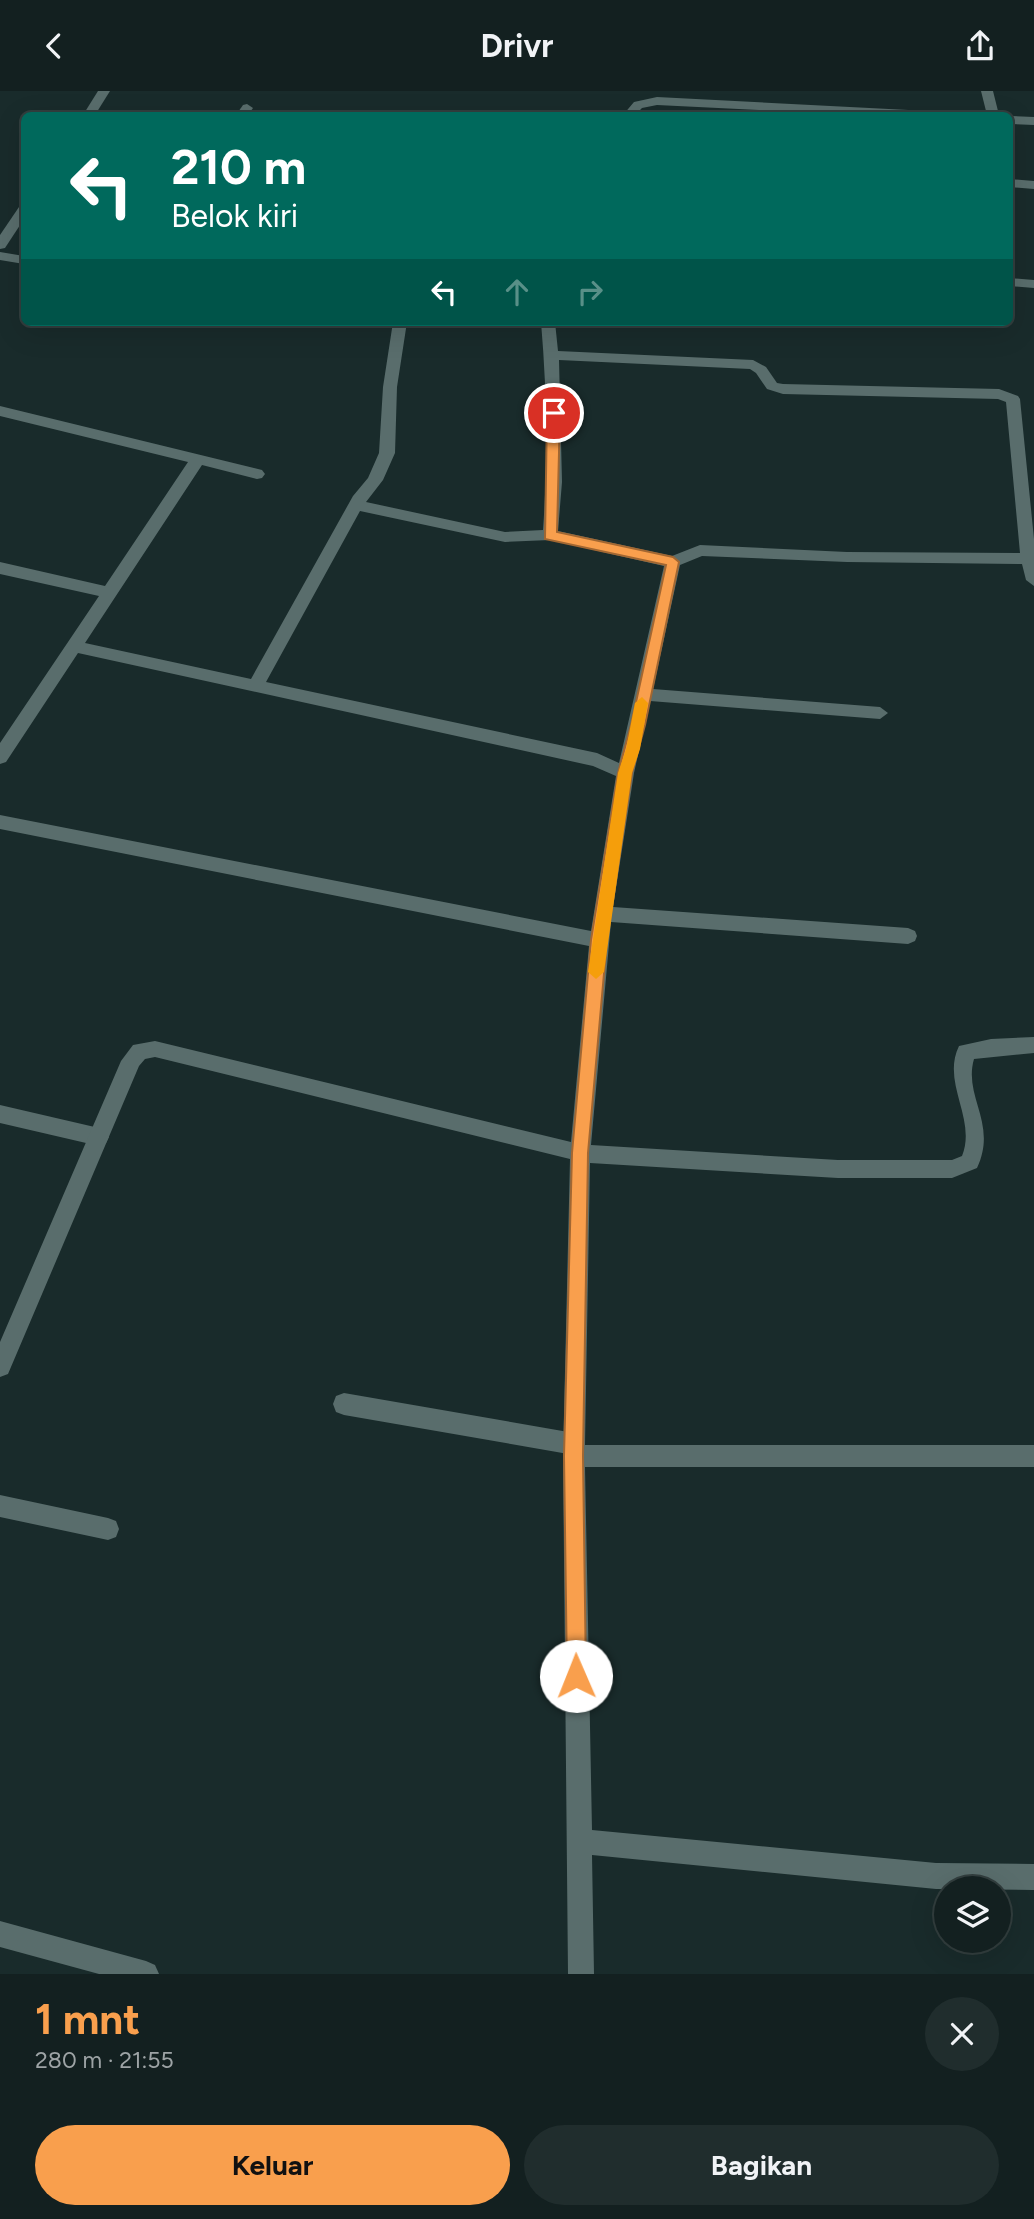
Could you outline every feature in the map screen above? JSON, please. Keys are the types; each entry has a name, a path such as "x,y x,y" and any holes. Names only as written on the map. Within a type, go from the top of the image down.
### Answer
{"street":[{"path":"91,112 104,91"},
{"path":"987,91 992,112"},
{"path":"632,112 638,105 657,101 870,112"},
{"path":"1013,120 1034,121"},
{"path":"1013,183 1034,185"},
{"path":"0,245 21,214"},
{"path":"0,256 21,260"},
{"path":"1013,282 1034,284"},
{"path":"255,686 357,505 375,480 387,453 390,387 399,326"},
{"path":"548,326 554,390 554,482 550,535"},
{"path":"550,355 753,365 761,370 772,386 783,389 957,391 1006,395 1014,403 1028,559 1034,580"},
{"path":"0,411 257,474"},
{"path":"0,757 197,461"},
{"path":"357,505 505,537 550,535 673,562 700,550 847,557 1028,559"},
{"path":"581,1974 574,1450 580,1153 599,940 625,773 633,749 673,562"},
{"path":"0,568 108,593"},
{"path":"73,646 597,760 625,773"},
{"path":"643,694 880,713"},
{"path":"0,822 599,940"},
{"path":"605,915 908,936"},
{"path":"0,1367 131,1062 140,1051 155,1049 580,1153 838,1169 952,1169 970,1162 976,1148 961,1066 966,1052 991,1047 1034,1045"},
{"path":"0,1114 99,1137"},
{"path":"344,1404 574,1450 913,1458 1034,1456"},
{"path":"0,1506 108,1529"},
{"path":"579,1841 936,1876 1034,1877"},
{"path":"0,1934 146,1974"}],"slow traffic":[{"path":"596,972 625,773 633,749 642,703"}],"route":[{"path":"554,413 554,482 550,535 673,562 633,749 625,773 599,940 580,1153 573,1456 576,1676"}]}
